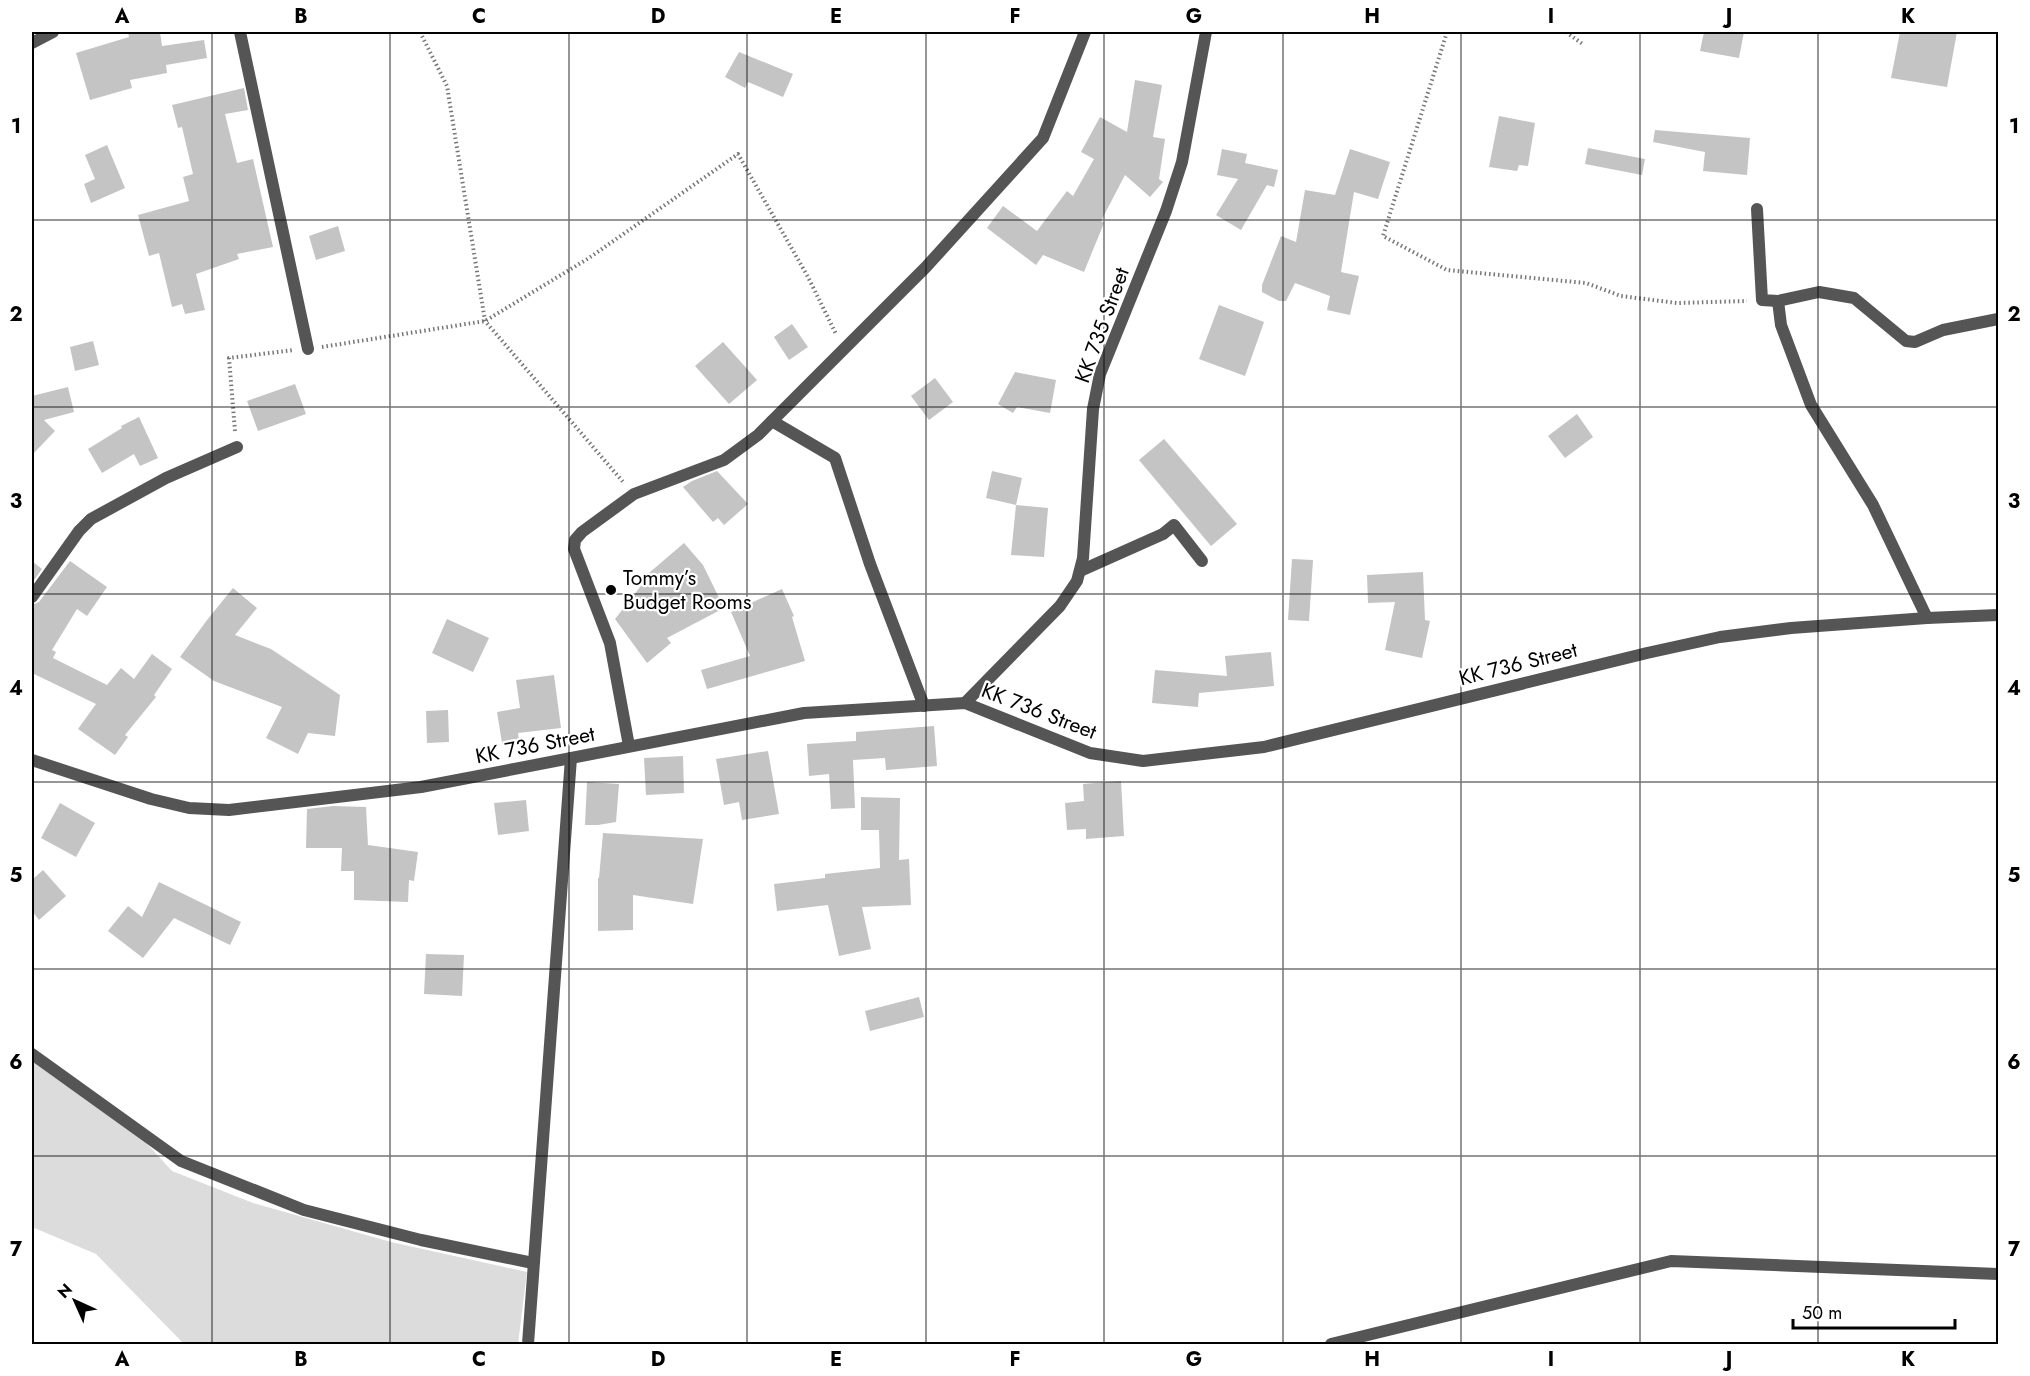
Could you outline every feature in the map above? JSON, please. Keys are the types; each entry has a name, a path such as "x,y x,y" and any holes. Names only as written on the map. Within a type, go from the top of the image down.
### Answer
{"street":[{"path":"32,43 53,32"},
{"path":"240,32 308,349"},
{"path":"629,746 610,643 574,549 575,540 582,532 634,494 724,460 758,435 926,267 1042,138 1085,32"},
{"name":"KK 735 Street","path":"965,703 1060,606 1077,581 1083,558 1093,409 1100,375 1166,211 1182,162 1206,32"},
{"path":"1757,209 1762,300 1778,301 1819,292 1854,298 1906,341 1915,342 1943,330 1998,319"},
{"path":"1778,301 1781,324 1811,405 1873,505 1927,618"},
{"path":"772,421 835,458 870,564 924,706"},
{"path":"32,597 79,531 91,519 166,478 237,447"},
{"path":"1080,571 1162,534 1174,525 1202,561"},
{"name":"KK 736 Street","path":"32,760 151,800 189,808 229,810 421,787 804,713 965,703 1090,753 1143,761 1264,747 1720,637 1791,628 1998,615"},
{"path":"528,1344 571,758"},
{"path":"32,1054 181,1161 304,1210 421,1240 533,1263"},
{"path":"1331,1344 1671,1261 1998,1274"}],"path":[{"path":"420,32 447,86 485,321 634,494"},
{"path":"1447,32 1383,236 1447,270 1586,283 1621,296 1677,303 1762,300"},
{"path":"1566,32 1584,45"},
{"path":"237,447 229,358 308,349 485,321 589,258 738,154 808,277 843,349"}],"shaded area":[{"path":"32,1060 128,1123 172,1171 253,1203 391,1242 527,1272 518,1344 184,1344 96,1254 32,1227"}],"building":[{"path":"128,32 160,32 162,46 204,40 207,58 166,65 167,73 130,80 132,88 90,100 76,53 129,37"},
{"path":"1704,32 1744,32 1739,58 1700,51"},
{"path":"1900,32 1957,32 1947,87 1891,78"},
{"path":"739,52 793,74 783,97 748,82 745,88 725,77"},
{"path":"1135,80 1162,85 1153,137 1165,139 1159,179 1163,182 1150,197 1125,175 1101,221 1104,223 1084,272 1043,255 1036,265 987,228 1003,206 1037,231 1067,191 1073,196 1094,159 1081,152 1100,117 1127,132"},
{"path":"244,88 248,110 225,114 237,163 253,159 273,247 237,254 239,259 196,274 205,310 185,314 182,304 172,307 159,253 149,256 138,215 189,201 183,177 193,174 182,127 178,128 172,105"},
{"path":"1499,116 1535,123 1528,166 1519,165 1517,171 1489,167"},
{"path":"1655,130 1750,138 1747,175 1703,171 1705,152 1653,142"},
{"path":"107,145 125,188 91,203 84,184 95,179 85,155"},
{"path":"1588,148 1645,159 1642,175 1585,164"},
{"path":"1222,149 1247,154 1245,163 1278,170 1274,187 1267,185 1241,230 1216,215 1238,179 1217,175"},
{"path":"1350,149 1390,162 1378,199 1354,192 1341,272 1359,276 1350,315 1327,310 1330,296 1295,283 1286,301 1279,301 1262,292 1262,285 1281,236 1296,242 1305,190 1335,195"},
{"path":"338,226 345,251 316,260 309,236"},
{"path":"1219,305 1264,322 1245,376 1199,359"},
{"path":"792,324 808,347 789,360 774,337"},
{"path":"93,341 99,365 75,371 70,347"},
{"path":"723,342 757,380 729,404 695,366"},
{"path":"1015,372 1056,380 1050,413 1017,407 1013,413 998,404"},
{"path":"935,378 953,402 929,420 911,396"},
{"path":"295,384 306,414 258,431 247,401"},
{"path":"68,387 74,412 44,420 55,431 32,455 32,396"},
{"path":"1577,414 1593,437 1565,458 1548,436"},
{"path":"139,417 158,458 140,466 134,454 102,473 88,449 122,428 121,426"},
{"path":"1164,439 1237,524 1211,546 1139,460"},
{"path":"717,471 748,504 724,525 718,518 713,522 683,487"},
{"path":"992,471 1022,478 1016,505 986,498"},
{"path":"1016,505 1048,508 1044,557 1011,555"},
{"path":"684,543 703,565 724,608 667,638 671,643 647,663 615,619 644,582 642,579"},
{"path":"1292,559 1313,560 1309,621 1288,620"},
{"path":"32,561 42,569 32,583"},
{"path":"70,561 107,587 87,616 77,609 52,650 56,652 53,658 107,685 121,668 134,679 152,654 172,669 154,695 156,697 125,735 128,737 115,755 78,729 96,704 32,673 32,605 39,602"},
{"path":"1423,572 1425,620 1430,621 1422,658 1385,650 1395,602 1368,603 1367,575"},
{"path":"233,588 257,608 235,635 271,649 340,695 335,736 308,733 298,754 266,738 282,707 214,681 180,657"},
{"path":"782,589 794,616 792,617 805,661 707,689 701,670 750,656 731,612"},
{"path":"447,619 489,638 473,672 432,653"},
{"path":"1271,652 1274,686 1199,693 1198,707 1152,703 1155,670 1227,676 1225,656"},
{"path":"554,675 561,728 518,733 519,740 502,743 497,712 520,708 516,680"},
{"path":"448,710 449,742 427,743 426,711"},
{"path":"934,726 937,766 886,770 885,758 853,760 855,808 831,809 829,774 809,776 807,744 856,741 856,732"},
{"path":"768,751 779,814 742,820 739,802 724,805 716,759"},
{"path":"683,756 684,793 646,795 644,758"},
{"path":"1121,781 1124,836 1086,839 1086,829 1067,830 1065,803 1084,801 1083,784"},
{"path":"587,782 619,784 616,822 585,825"},
{"path":"861,797 900,798 899,860 909,859 911,905 862,907 871,949 839,956 828,905 777,911 774,884 825,878 825,874 880,868 879,830 861,830"},
{"path":"526,800 529,831 498,835 494,803"},
{"path":"60,803 95,823 76,857 41,838"},
{"path":"333,806 366,807 368,845 418,852 414,881 409,880 408,902 354,900 354,871 341,871 342,848 306,848 307,809"},
{"path":"603,833 703,839 693,904 633,895 633,930 598,931 598,878"},
{"path":"43,870 66,896 39,920 32,911 32,880"},
{"path":"159,882 241,922 230,945 174,918 143,958 108,931 128,906 142,917"},
{"path":"426,954 464,955 462,996 424,994"},
{"path":"919,997 924,1017 870,1031 865,1011"}],"place":[{"name":"Tommy’s Budget Rooms","path":"611,590"}]}
